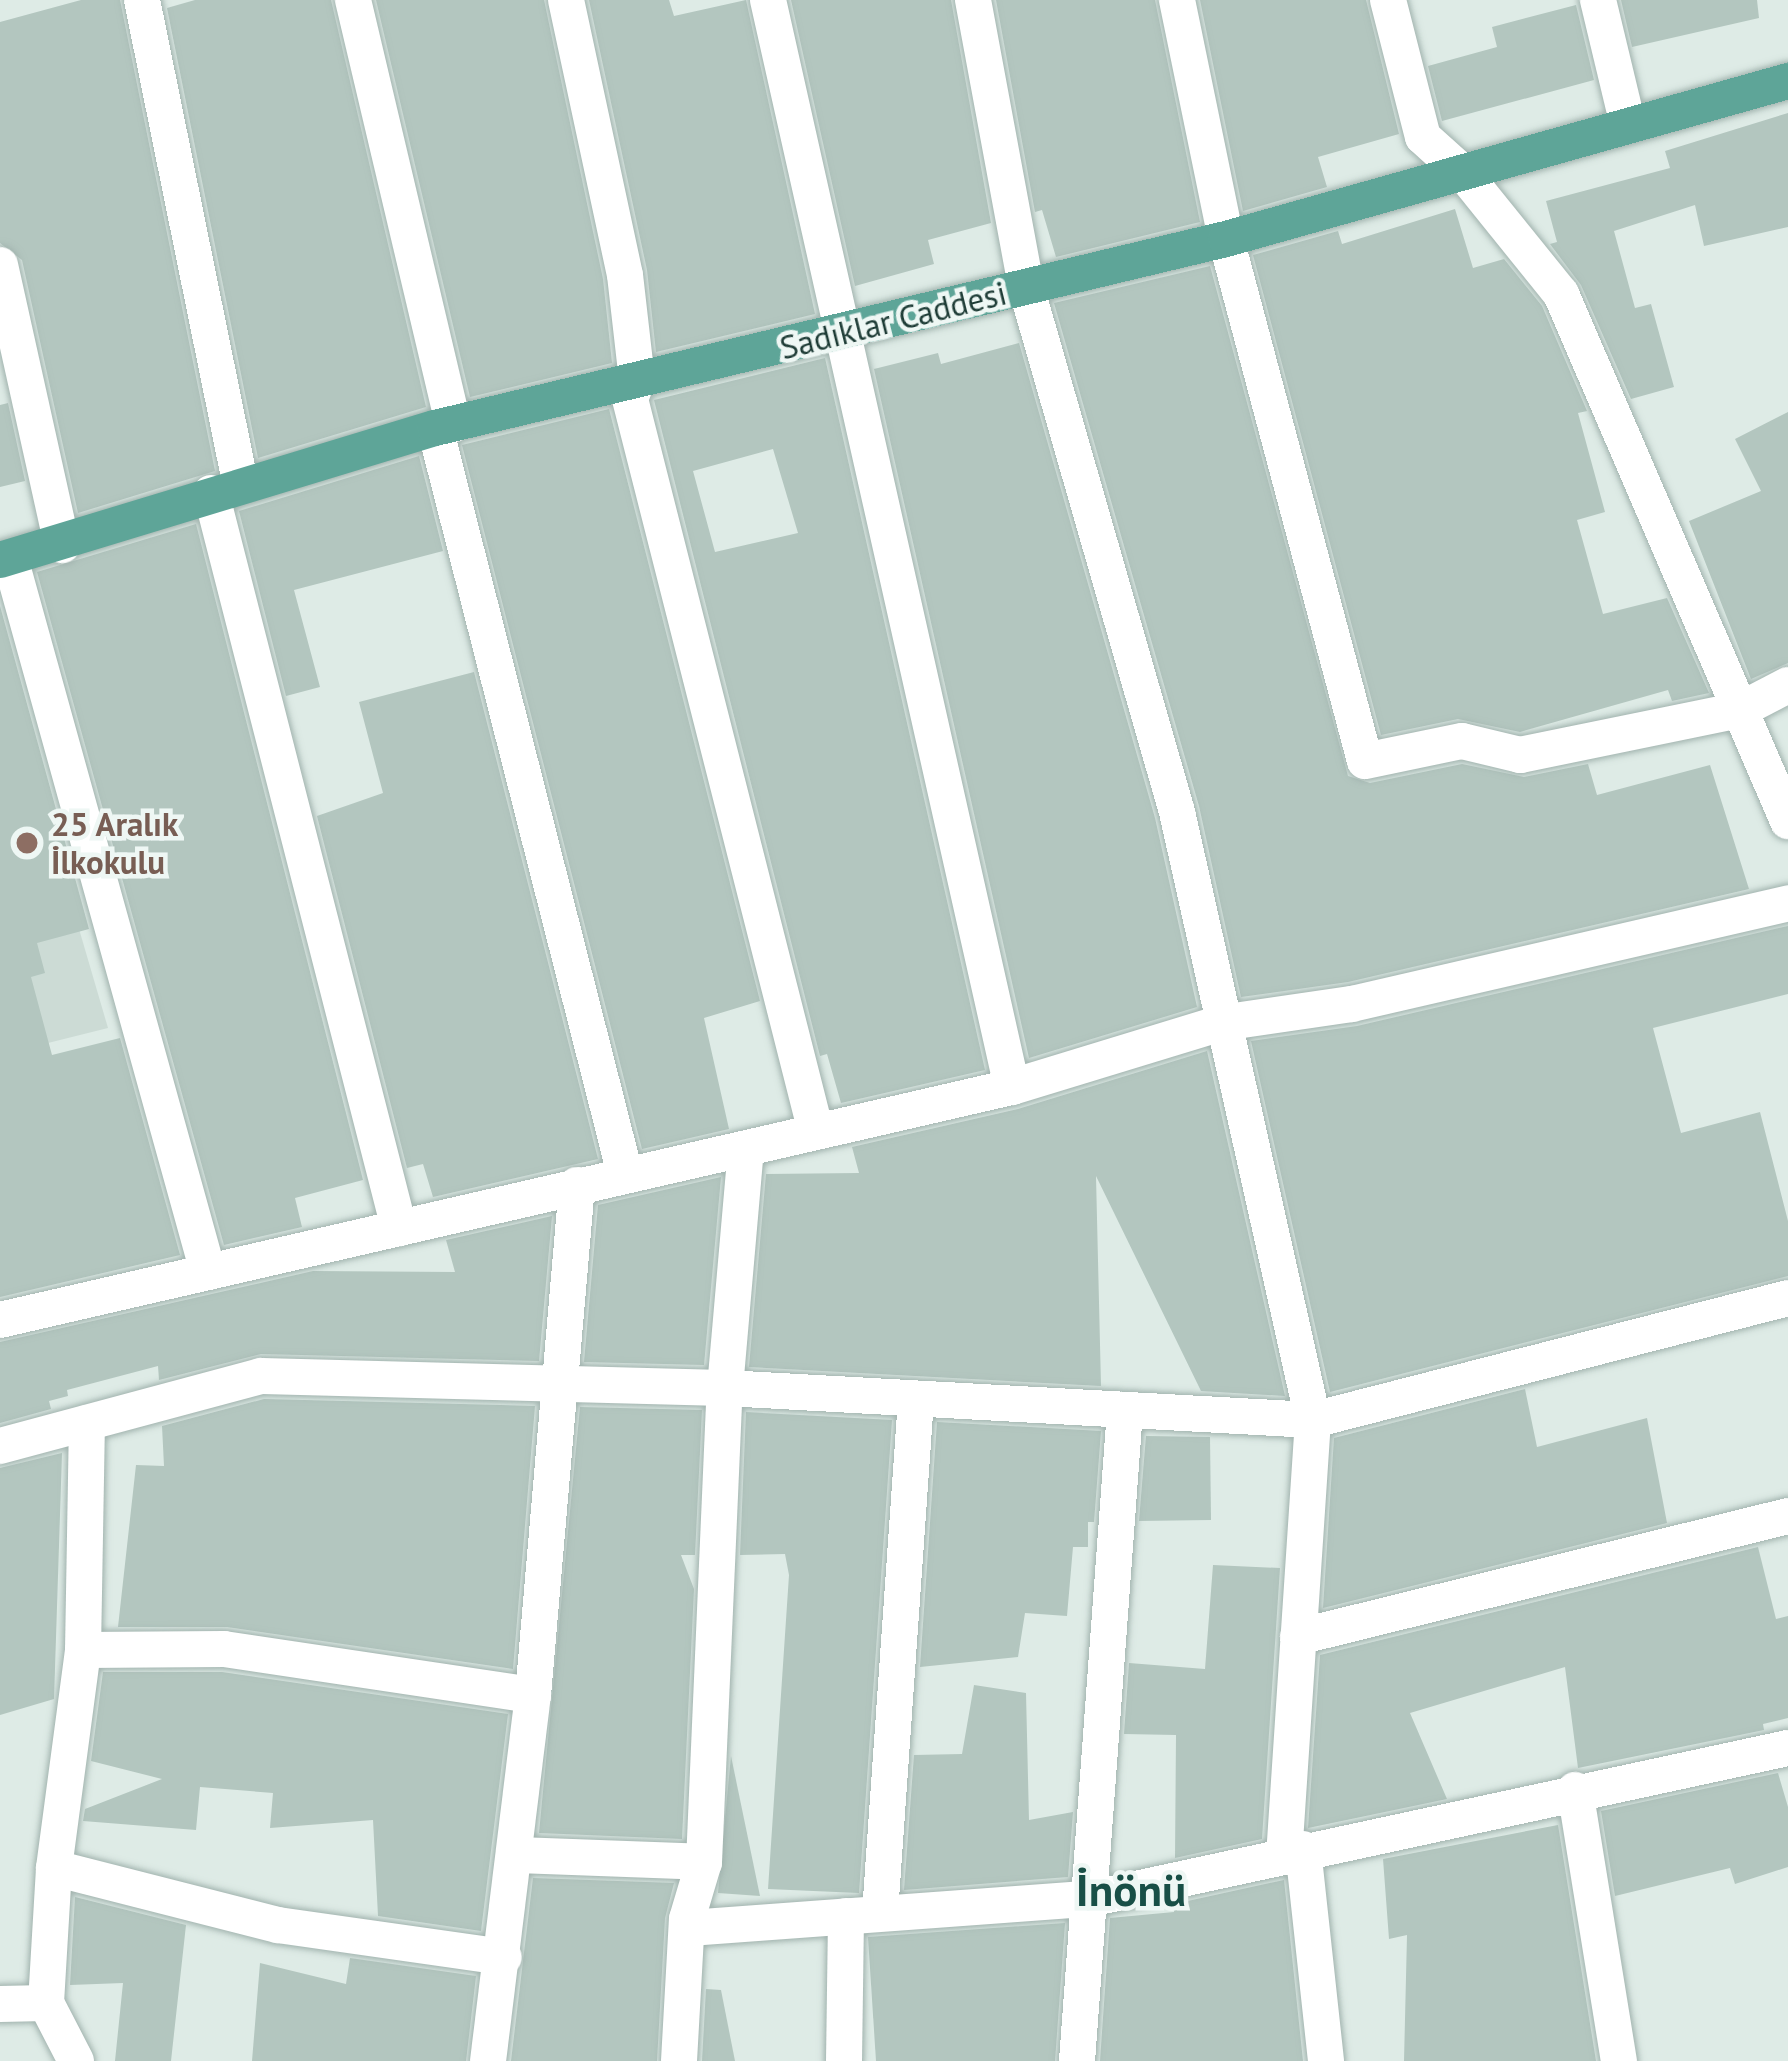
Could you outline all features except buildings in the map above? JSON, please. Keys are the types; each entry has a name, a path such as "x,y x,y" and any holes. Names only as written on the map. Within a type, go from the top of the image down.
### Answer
{"main road":[{"name":"Sadıklar Caddesi","path":"5,559 444,426 1226,238 1466,175 1788,81"}],"street":[{"path":"142,0 226,489 399,1228"},
{"path":"353,0 444,426 625,1174"},
{"path":"566,0 625,275 638,382 630,399 816,1132"},
{"path":"768,0 1012,1087"},
{"path":"974,0 1026,287 1178,812 1221,1023 1313,1420 1298,1637 1293,1851 1327,2061"},
{"path":"1177,0 1226,238 1366,761 1462,741 1520,754 1740,710 1788,685"},
{"path":"1388,0 1424,137 1466,175 1562,294 1788,821"},
{"path":"1598,0 1628,125"},
{"path":"0,265 62,545"},
{"path":"5,559 208,1272"},
{"path":"0,1320 1012,1087 1221,1023 1352,1004 1788,902"},
{"path":"679,2061 691,1928 704,1862 725,1388 746,1149"},
{"path":"488,2061 533,1694 577,1185"},
{"path":"0,1446 261,1376 556,1388 725,1388 1313,1420 1788,1298"},
{"path":"844,2061 916,1399"},
{"path":"1077,2061 1094,1898 1124,1410"},
{"path":"76,2061 46,2003 54,1868 83,1650 88,1423"},
{"path":"1298,1637 1788,1516"},
{"path":"83,1650 224,1649 533,1694"},
{"path":"691,1928 1094,1898 1575,1790 1788,1748"},
{"path":"1575,1790 1619,2061"},
{"path":"515,1855 704,1862"},
{"path":"54,1868 278,1924 504,1957"},
{"path":"0,2004 46,2003"}],"shaded area":[{"name":"25 Aralık İlkokulu","path":"0,659 108,1028 0,1055"}],"place":[{"name":"25 Aralık İlkokulu","path":"27,843"}],"district":[{"name":"İnönü","path":"1131,1890"}]}
